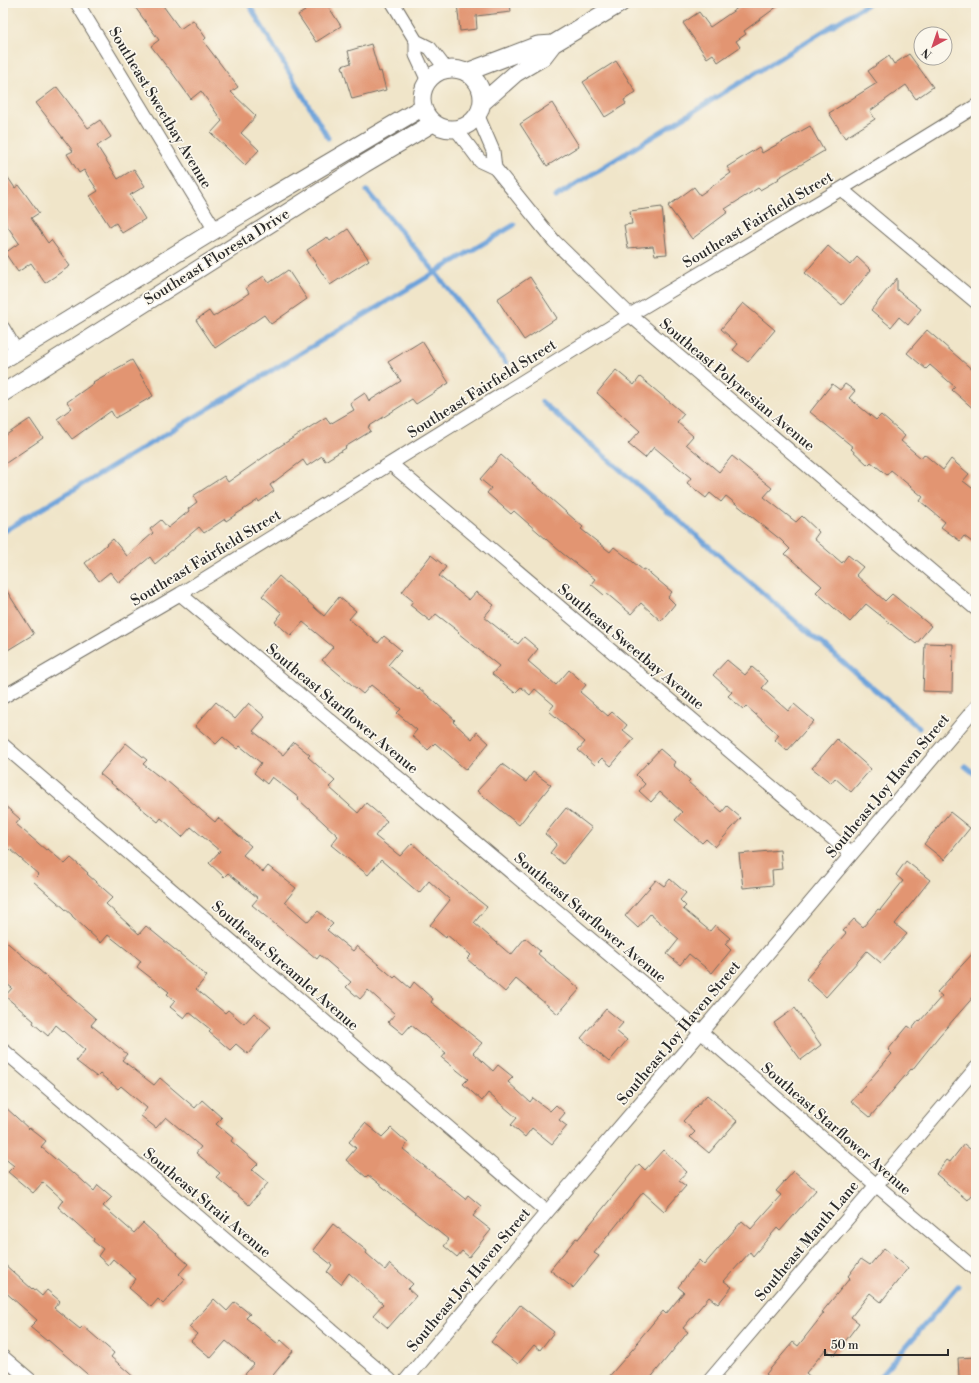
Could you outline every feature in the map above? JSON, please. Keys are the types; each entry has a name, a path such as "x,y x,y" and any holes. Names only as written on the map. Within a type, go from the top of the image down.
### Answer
{"street":[{"name":"Southeast Sweetbay Avenue","path":"77,3 215,230"},
{"path":"393,3 416,41 416,55 428,81"},
{"path":"480,109 482,94 479,85 467,72 446,69 433,75 423,89 423,107 426,115 433,123 448,129 465,127 472,122 480,109 516,73 543,57 553,44 621,3"},
{"path":"416,41 430,48 446,69"},
{"path":"467,72 538,45 553,44"},
{"name":"Southeast Fairfield Street","path":"3,697 180,594 630,315 841,189 976,106"},
{"name":"Southeast Floresta Drive","path":"10,356 215,230 423,107"},
{"name":"Southeast Polynesian Avenue","path":"480,109 493,151 495,168"},
{"name":"Southeast Floresta Drive","path":"3,393 364,164 433,123"},
{"name":"Southeast Polynesian Avenue","path":"456,129 480,161 495,168 554,241 630,315 976,609"},
{"path":"841,189 976,302"},
{"path":"3,328 10,356"},
{"name":"Southeast Sweetbay Avenue","path":"391,464 851,854"},
{"name":"Southeast Starflower Avenue","path":"180,594 701,1032 976,1270"},
{"name":"Southeast Joy Haven Street","path":"406,1380 976,707"},
{"name":"Southeast Streamlet Avenue","path":"3,745 547,1212"},
{"name":"Southeast Strait Avenue","path":"3,1050 390,1380"},
{"name":"Southeast Manth Lane","path":"710,1380 976,1068"},
{"path":"3,1357 30,1380"}],"building":[{"path":"132,3 161,3 180,29 193,20 206,38 203,41 238,87 231,92 256,116 241,133 259,150 245,165 211,133 222,121 201,91 191,99 151,46 159,40"},
{"path":"299,3 326,3 341,26 316,42 298,15 305,11"},
{"path":"457,3 510,3 511,12 476,16 477,29 460,31"},
{"path":"745,3 782,3 744,31 746,34 736,41 740,47 718,62 713,54 707,58 683,23 699,12 710,27"},
{"path":"371,44 386,90 352,99 342,66 351,63 348,51"},
{"path":"909,54 913,60 913,66 918,66 933,87 916,99 906,85 870,111 875,119 845,138 829,113 877,83 868,71 889,56 894,64"},
{"path":"616,61 636,92 624,100 626,104 605,117 583,82"},
{"path":"57,87 88,128 100,120 111,137 97,146 118,179 134,169 145,186 130,195 145,219 122,233 116,223 110,227 90,196 98,191 84,170 79,173 67,154 73,151 36,103"},
{"path":"552,103 579,146 547,166 520,124"},
{"path":"810,126 824,151 760,190 758,188 725,209 728,212 692,239 668,206 694,187 700,195 731,173 727,167 759,147 762,153"},
{"path":"3,170 15,188 19,185 39,213 31,218 48,243 51,240 70,266 45,283 31,263 18,272 5,253 19,243 3,220"},
{"path":"662,207 667,254 655,255 653,246 628,248 624,225 632,224 630,211"},
{"path":"348,229 369,260 330,285 307,250 327,237 330,241"},
{"path":"828,246 850,265 857,257 871,270 842,305 805,273"},
{"path":"288,270 307,299 271,324 264,315 215,348 196,320 209,311 213,317 249,293 246,288 264,276 269,283"},
{"path":"530,277 557,318 524,340 497,299"},
{"path":"897,278 897,290 921,309 908,325 899,317 891,327 871,310"},
{"path":"743,303 775,330 748,362 733,350 738,344 721,329"},
{"path":"927,330 976,373 976,411 952,390 955,387 930,365 926,369 907,353"},
{"path":"422,341 449,383 416,404 412,399 368,427 371,431 325,461 322,456 307,466 303,460 270,485 274,491 259,502 258,500 226,521 225,519 204,533 199,527 155,564 150,557 119,583 110,572 99,581 85,563 113,539 127,556 153,533 150,529 161,520 168,528 189,511 188,509 197,502 193,496 224,476 228,482 274,450 326,417 330,424 354,410 350,403 365,393 369,401 401,381 388,362"},
{"path":"132,360 153,396 115,418 111,411 72,439 57,419 72,408 67,402 94,383 93,382"},
{"path":"616,370 634,385 640,377 684,414 677,422 693,436 686,444 719,472 732,456 772,488 764,497 796,522 802,516 819,532 814,539 842,563 848,555 863,567 856,575 885,601 892,594 931,626 916,644 866,604 850,622 816,592 822,586 785,554 790,549 781,540 726,496 721,502 710,493 706,498 687,483 691,478 654,447 645,458 628,444 640,431 597,393"},
{"path":"832,384 840,390 845,384 855,391 849,398 876,420 881,415 905,436 901,441 921,458 924,454 943,470 951,459 969,474 963,481 976,491 976,545 964,536 960,541 941,527 945,522 920,501 923,497 891,470 887,475 871,462 868,465 851,449 853,447 810,412"},
{"path":"30,419 43,438 3,465 3,437"},
{"path":"501,455 583,527 581,529 610,552 614,547 643,570 645,569 672,592 668,597 675,604 661,621 641,603 631,614 606,593 604,595 591,584 595,579 562,553 514,511 511,514 487,493 491,488 480,479"},
{"path":"431,555 446,567 439,576 469,600 476,592 494,605 484,617 518,644 524,637 538,649 528,661 556,685 569,670 586,685 580,692 608,716 612,712 627,725 623,730 634,739 611,766 602,758 595,765 578,750 585,742 549,711 554,705 535,689 530,695 521,687 515,693 492,674 499,666 458,633 459,632 436,614 430,621 410,605 413,601 402,592"},
{"path":"279,576 324,616 339,597 356,611 349,619 378,643 384,636 401,650 388,665 418,689 419,688 455,720 453,722 472,739 477,732 489,743 466,770 435,743 428,750 412,736 417,730 397,713 401,709 371,685 363,694 322,660 333,647 303,622 291,636 275,622 282,613 262,596"},
{"path":"3,585 34,634 3,653"},
{"path":"925,643 953,644 952,692 923,691"},
{"path":"727,660 745,675 752,667 768,681 762,688 788,711 794,704 814,721 787,751 775,740 779,735 746,706 743,709 728,696 732,692 713,675"},
{"path":"216,702 235,719 249,703 265,717 253,731 283,755 294,742 310,755 308,757 335,781 329,787 358,813 366,803 387,821 375,836 400,856 412,843 447,875 487,907 474,923 511,955 525,938 540,951 538,954 580,989 558,1014 516,979 505,992 467,959 471,955 447,935 446,938 430,925 450,900 429,881 419,893 381,860 368,875 331,845 338,836 298,799 299,798 272,777 267,784 254,773 261,763 240,746 237,749 223,737 216,744 195,726"},
{"path":"837,739 871,769 851,792 835,778 831,783 812,768"},
{"path":"126,743 147,760 143,764 166,782 167,781 215,822 218,818 251,846 243,855 263,872 268,866 296,888 285,902 308,922 318,911 333,924 327,930 353,951 357,946 394,978 396,976 410,988 414,982 433,999 431,1002 482,1043 473,1053 493,1071 498,1065 513,1077 508,1082 530,1102 533,1098 550,1111 556,1105 565,1113 559,1120 567,1126 552,1144 532,1128 525,1137 511,1125 517,1118 488,1093 482,1101 463,1084 468,1079 442,1058 446,1053 411,1025 403,1034 388,1022 395,1014 368,990 360,999 346,987 351,982 320,955 317,959 252,905 258,898 228,873 224,877 209,863 220,851 191,827 182,837 161,818 158,822 100,774"},
{"path":"660,749 675,762 673,765 690,780 688,782 722,812 727,806 741,818 715,847 706,839 702,843 675,820 682,812 660,792 651,802 639,791 645,784 636,775"},
{"path":"502,764 526,782 533,772 551,785 519,825 477,791"},
{"path":"3,804 20,819 16,824 46,850 48,849 65,864 71,858 88,873 87,874 113,897 106,904 139,934 146,926 207,976 196,989 225,1013 228,1010 244,1024 254,1013 271,1027 248,1054 236,1044 230,1050 209,1032 211,1030 189,1012 184,1018 170,1007 175,1001 167,994 169,992 137,967 141,961 108,935 101,943 33,881 39,875 10,849 3,858"},
{"path":"566,808 592,828 563,864 550,853 557,844 545,834"},
{"path":"950,812 970,828 944,860 924,844"},
{"path":"780,850 782,869 772,870 773,885 743,888 739,854"},
{"path":"906,861 930,880 895,924 907,934 881,963 867,951 826,997 806,979 846,933 843,931 854,919 863,927 878,909 880,910 903,881 896,875"},
{"path":"670,879 686,893 680,900 686,906 683,909 710,931 715,925 730,938 725,944 731,950 712,973 689,954 680,965 667,954 679,939 650,914 638,928 625,916 656,880 664,886"},
{"path":"3,939 96,1019 91,1025 127,1054 122,1060 154,1085 160,1078 195,1108 202,1100 222,1118 216,1124 233,1138 231,1141 258,1164 252,1170 268,1183 249,1205 216,1177 220,1173 196,1153 201,1147 166,1117 156,1128 141,1116 147,1108 121,1086 118,1089 100,1074 97,1077 76,1061 85,1050 56,1025 48,1036 33,1023 34,1021 5,996 12,988 3,981"},
{"path":"976,950 976,994 870,1117 851,1101 892,1054 888,1050 908,1026 912,1029 942,996 937,992"},
{"path":"795,1008 821,1045 801,1060 774,1023"},
{"path":"606,1009 623,1023 616,1031 627,1040 609,1062 581,1038"},
{"path":"707,1095 737,1121 709,1153 690,1137 695,1132 683,1121"},
{"path":"3,1105 29,1129 30,1128 46,1141 41,1147 94,1191 98,1185 112,1197 103,1206 134,1233 143,1223 188,1264 179,1274 185,1279 163,1304 158,1299 151,1307 129,1288 136,1279 113,1259 108,1265 98,1256 103,1249 58,1207 63,1200 43,1182 33,1193 8,1172 14,1166 3,1157"},
{"path":"365,1123 382,1137 391,1128 408,1143 403,1149 465,1199 468,1195 481,1206 473,1216 491,1230 469,1257 462,1251 457,1257 444,1246 449,1240 368,1175 366,1177 346,1160 356,1148 349,1142"},
{"path":"964,1144 976,1154 976,1189 967,1200 936,1174 947,1160 950,1162"},
{"path":"663,1150 687,1172 679,1181 686,1186 664,1211 643,1192 594,1253 599,1256 573,1288 550,1270 576,1238 578,1239 639,1164 645,1170"},
{"path":"794,1171 816,1190 780,1231 777,1228 753,1256 750,1252 724,1281 732,1287 718,1304 709,1297 683,1328 688,1332 649,1380 606,1380 663,1311 666,1314 684,1292 678,1287 699,1260 704,1265 742,1221 751,1229 781,1195 776,1191"},
{"path":"333,1224 367,1251 366,1253 385,1270 390,1264 413,1284 408,1289 416,1296 388,1328 373,1315 383,1304 349,1273 341,1284 327,1272 332,1265 313,1250"},
{"path":"884,1248 908,1268 881,1302 870,1293 851,1317 859,1323 834,1356 826,1349 806,1373 814,1380 773,1380 766,1374 793,1342 798,1346 824,1313 822,1312 850,1278 848,1276 861,1259 870,1265"},
{"path":"3,1263 42,1296 47,1290 60,1301 54,1308 80,1329 83,1326 114,1353 111,1357 137,1380 94,1380 48,1340 47,1341 30,1327 37,1320 3,1290"},
{"path":"214,1299 227,1311 235,1302 250,1314 246,1318 278,1344 281,1340 293,1351 269,1380 240,1380 254,1364 226,1341 211,1358 191,1341 197,1334 189,1327"},
{"path":"520,1305 554,1332 540,1350 534,1345 518,1364 491,1342"},
{"path":"976,1357 976,1376 959,1377 958,1358"}],"waterway":[{"path":"248,3 328,138"},
{"path":"555,197 869,3"},
{"path":"367,191 435,272 506,363"},
{"path":"3,532 514,225"},
{"path":"542,402 919,728"},
{"path":"965,766 976,775"},
{"path":"877,1380 958,1286"}]}
